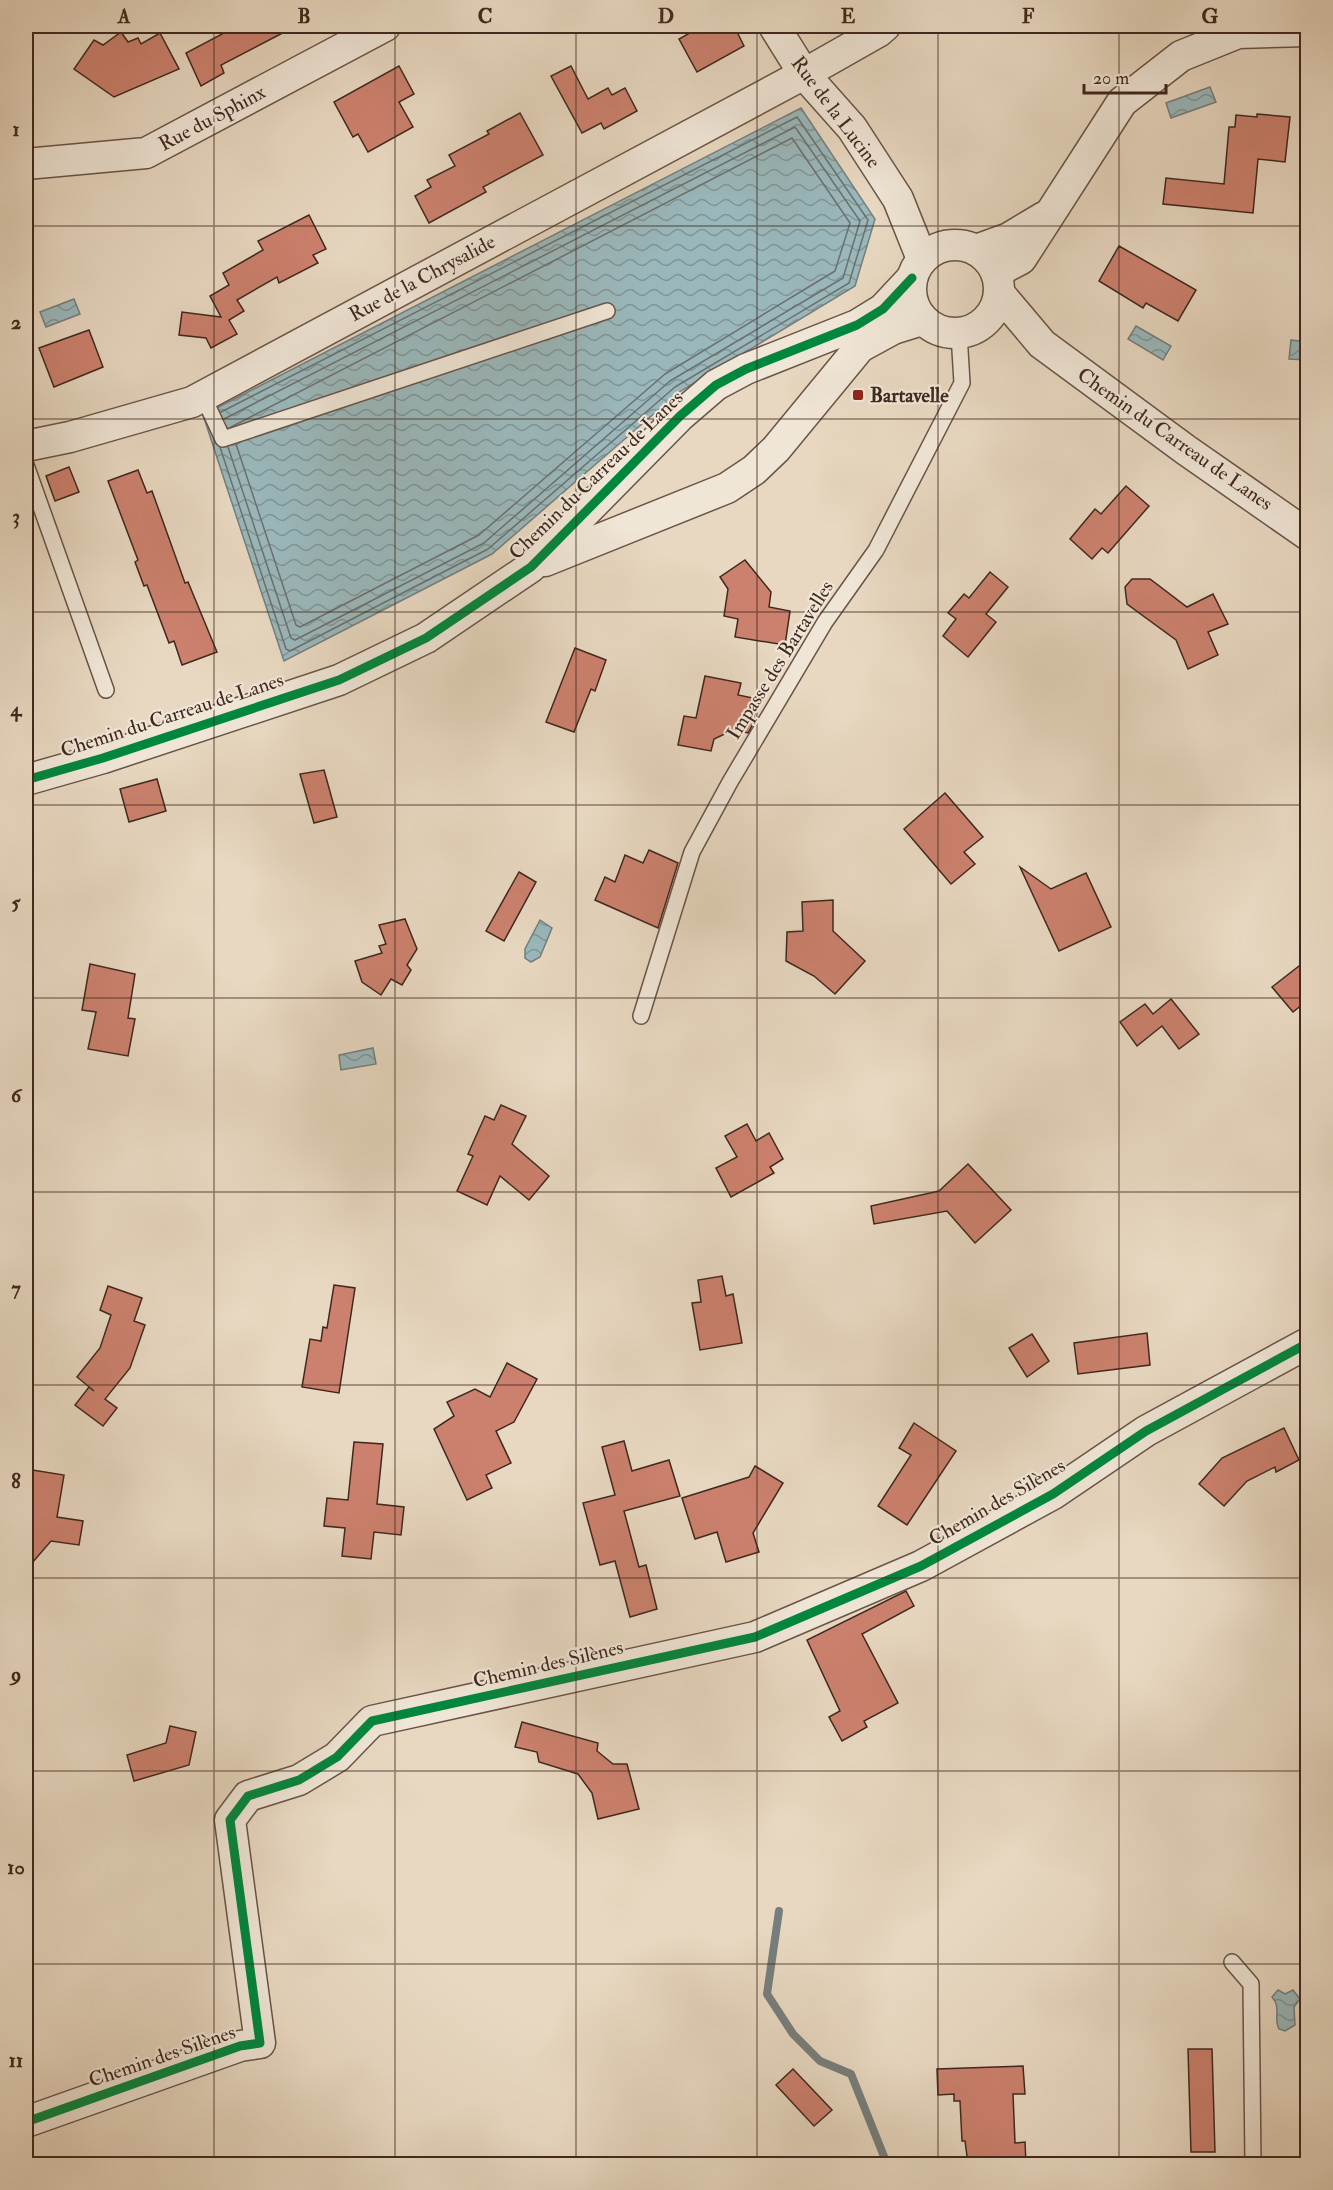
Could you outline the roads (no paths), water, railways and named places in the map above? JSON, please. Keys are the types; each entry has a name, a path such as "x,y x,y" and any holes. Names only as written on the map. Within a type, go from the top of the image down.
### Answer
{"street":[{"name":"Rue du Sphinx","path":"26,164 146,153 385,26"},
{"name":"Rue de la Lucine","path":"774,26 804,74 852,128 898,199 917,269"},
{"name":"Rue de la Chrysalide","path":"26,446 70,437 192,402 804,74 878,33 885,26"},
{"path":"1052,212 1009,238 964,247 941,247 917,269 910,293 914,308 922,320 933,328 969,330 989,318 998,282 1021,259 1052,212 1122,102 1181,56 1238,33 1308,32"},
{"name":"Rue de la Lucine","path":"898,199 964,247"},
{"path":"964,247 988,259 998,282"},
{"name":"Chemin du Carreau de Lanes","path":"26,780 103,758 339,680 426,638 531,567 680,416 716,385 746,369 857,325 882,309 917,269"},
{"name":"Chemin du Carreau de Lanes","path":"998,282 1042,344 1186,450 1308,535"},
{"name":"Chemin du Carreau de Lanes","path":"531,567 727,488 754,470 776,449 860,347 893,328 922,320"},
{"name":"Chemin du Carreau de Lanes","path":"969,330 1042,344"},
{"name":"Chemin des Silènes","path":"26,2122 240,2046 260,2043 230,1820 248,1796 308,1775 337,1757 372,1721 755,1637 921,1566 1053,1494 1146,1431 1308,1343"}],"lane":[{"path":"203,396 223,440 607,311"},
{"name":"Impasse des Bartavelles","path":"640,1016 692,852 730,782 825,622 876,550 963,383 969,330"},
{"path":"26,465 106,690"},
{"path":"1232,1962 1251,1984 1253,2164"}],"water":[{"path":"1210,87 1216,102 1171,118 1166,103"},
{"path":"801,108 875,219 855,286 679,392 492,554 284,661 203,415"},
{"path":"74,299 80,314 46,327 40,312"},
{"path":"1136,326 1171,346 1163,360 1128,339"},
{"path":"1291,340 1307,342 1307,360 1289,359"},
{"path":"540,920 552,928 540,957 531,962 525,958 525,949"},
{"path":"373,1048 376,1064 341,1070 339,1055"},
{"path":"1278,1990 1285,1994 1293,1990 1300,1999 1294,2007 1295,2025 1285,2031 1279,2029 1277,2025 1276,2005 1272,1997"}],"waterway":[{"path":"779,1911 767,1994 793,2034 820,2061 851,2074 887,2164"}],"place":[{"name":"Bartavelle","path":"858,395"}]}
